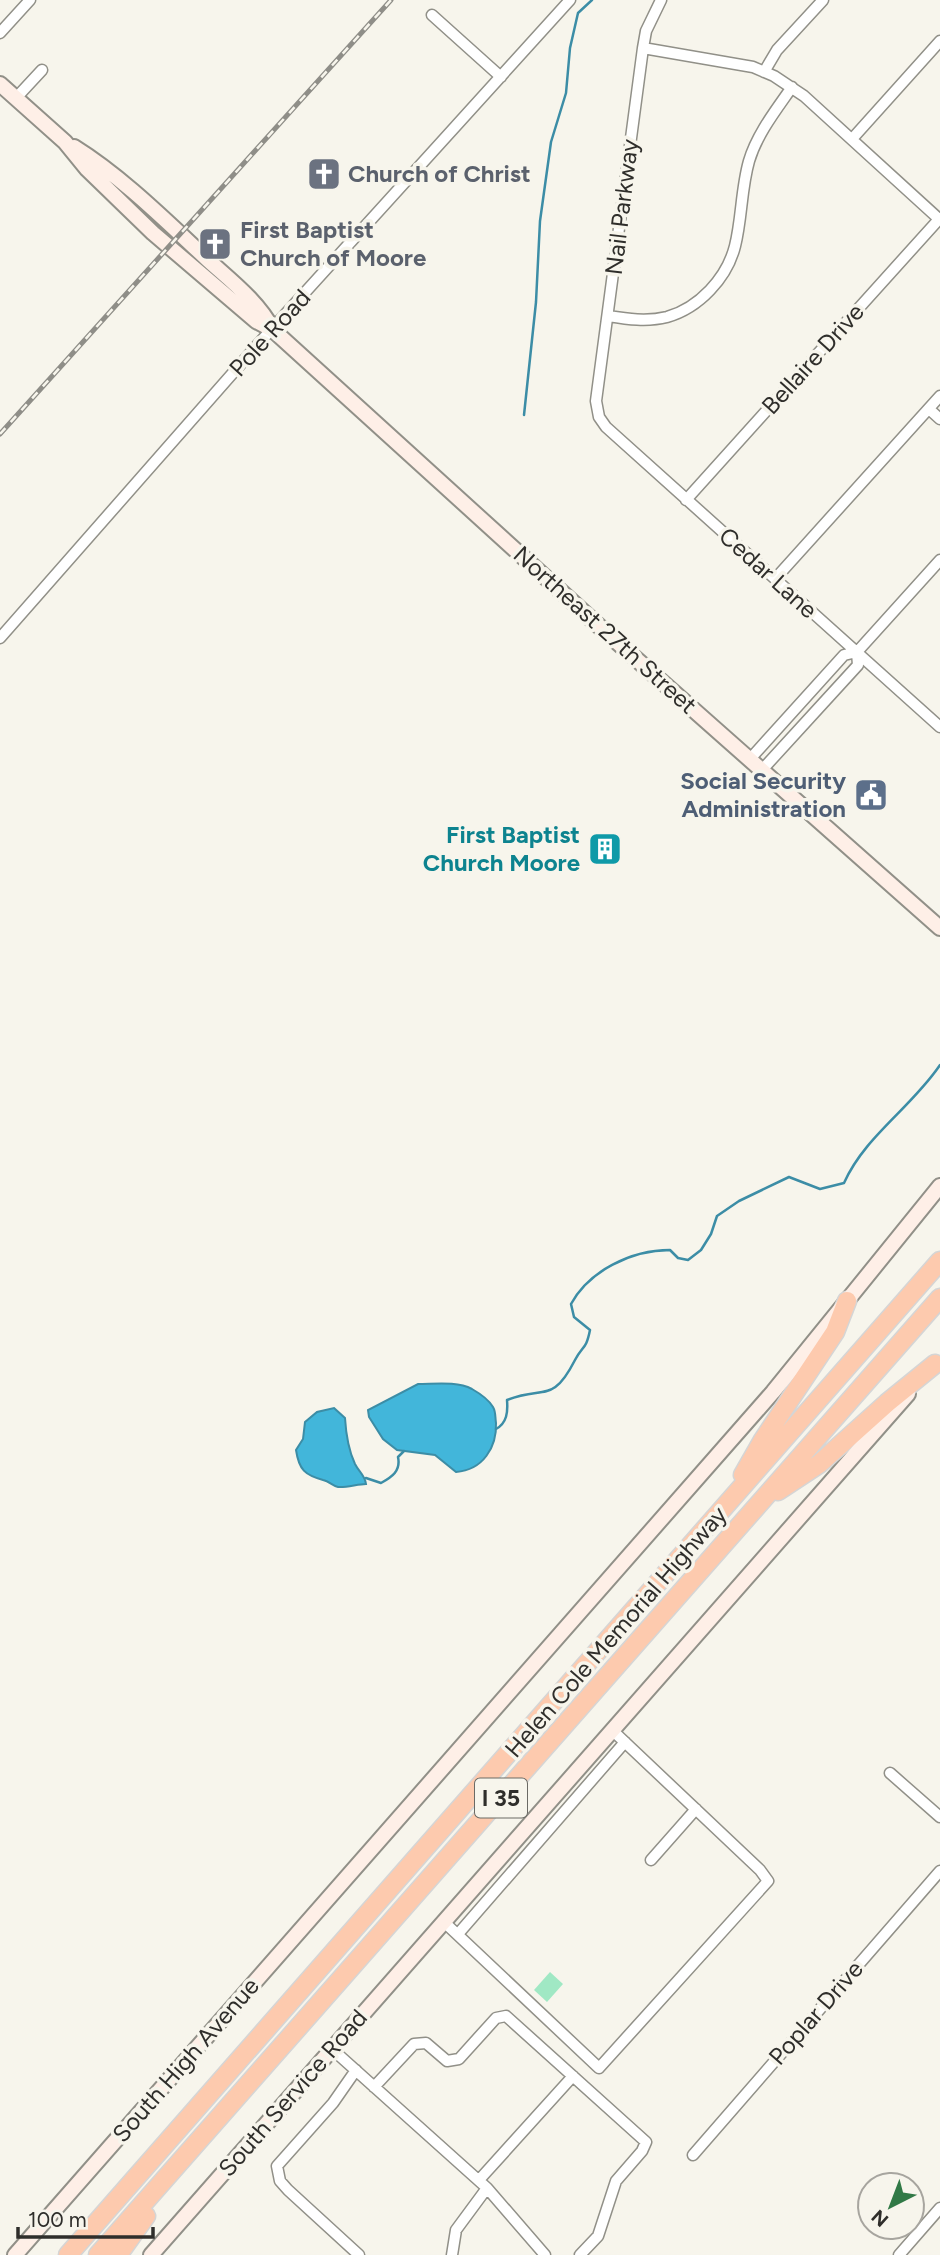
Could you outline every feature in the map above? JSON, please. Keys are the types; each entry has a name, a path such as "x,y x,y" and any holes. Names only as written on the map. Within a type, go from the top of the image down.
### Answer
{"highway":[{"name":"Helen Cole Memorial Highway","path":"68,2255 940,1261"},
{"name":"Helen Cole Memorial Highway","path":"98,2255 940,1298"},
{"path":"722,1511 763,1440 835,1332 846,1301"},
{"path":"758,1505 819,1464 938,1362"},
{"path":"118,2255 194,2147"}],"main road":[{"name":"Northeast 27th Street","path":"0,84 65,142 94,160 190,243 264,313 273,330 940,928"},
{"name":"South High Avenue","path":"15,2255 764,1402 940,1186"},
{"name":"South Service Road","path":"151,2255 866,1440 938,1362"}],"street":[{"path":"0,33 30,0"},
{"name":"Pole Road","path":"0,638 570,0"},
{"name":"Nail Parkway","path":"599,417 596,401 643,48 646,30 661,0"},
{"path":"764,72 777,50 823,0"},
{"path":"432,15 501,77"},
{"path":"852,139 940,41"},
{"path":"643,48 736,63 764,72 792,87 940,218"},
{"path":"16,98 42,70"},
{"path":"608,316 642,320 666,317 688,308 715,286 727,268 735,248 747,165 752,151 792,87"},
{"name":"Bellaire Drive","path":"686,500 940,218"},
{"path":"775,579 940,396"},
{"path":"929,409 940,419"},
{"name":"Cedar Lane","path":"599,417 606,428 940,727"},
{"path":"750,759 844,655 858,652 940,560"},
{"path":"762,770 858,665 858,652"},
{"path":"439,1926 458,1934 599,2068 768,1881 760,1870 612,1730"},
{"path":"458,1934 625,1742"},
{"path":"890,1773 940,1817"},
{"path":"651,1860 696,1810"},
{"name":"Poplar Drive","path":"693,2155 940,1871"},
{"path":"374,2087 414,2044 426,2043 447,2061 459,2059 496,2018 506,2016 646,2142 642,2151 615,2181 598,2236 580,2255"},
{"path":"332,2049 483,2184 545,2255"},
{"path":"356,2070 333,2103 277,2166 280,2181 288,2190 359,2255"},
{"path":"452,2255 456,2230 483,2184 573,2077"},
{"path":"899,2255 940,2208"}],"green space":[{"path":"550,1972 563,1984 547,2002 534,1990"}],"water":[{"path":"418,1384 466,1386 491,1404 495,1413 496,1432 491,1449 481,1462 456,1472 435,1455 397,1450 383,1439 369,1417 368,1410"},
{"path":"334,1408 345,1418 351,1453 366,1484 336,1486 307,1474 301,1467 296,1450 303,1439 305,1422 317,1412"}],"waterway":[{"path":"524,415 536,302 540,221 551,142 566,93 570,48 578,13 592,0"},
{"path":"496,1429 503,1424 506,1417 507,1400 553,1388 567,1374 586,1344 590,1330 574,1317 571,1304 579,1292 600,1272 626,1258 655,1251 670,1250 678,1258 688,1260 701,1250 711,1234 717,1216 739,1201 789,1177 820,1189 844,1183 853,1166 876,1136 916,1095 940,1065"},
{"path":"366,1478 381,1483 389,1478 397,1470 398,1457 404,1451"}],"railway":[{"path":"0,434 391,0"}],"place":[{"name":"Church of Christ","path":"324,174"},
{"name":"First Baptist Church of Moore","path":"215,244"},
{"name":"Social Security Administration","path":"871,795"},
{"name":"First Baptist Church Moore","path":"605,849"}]}
